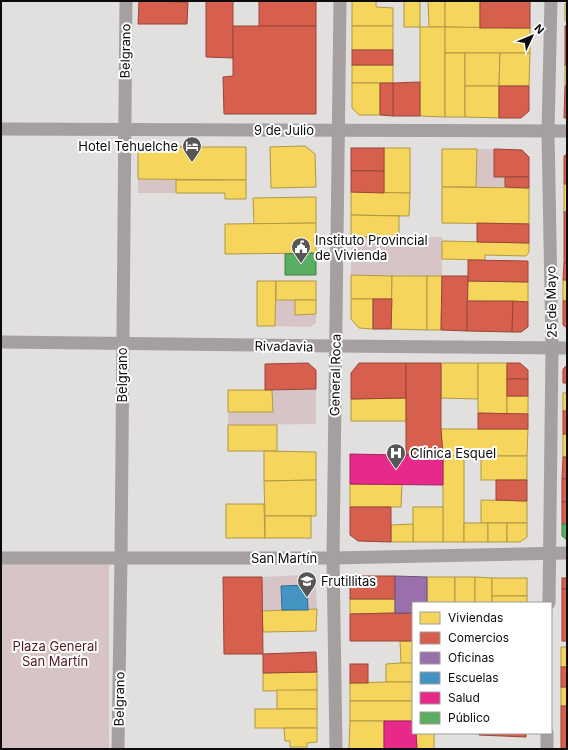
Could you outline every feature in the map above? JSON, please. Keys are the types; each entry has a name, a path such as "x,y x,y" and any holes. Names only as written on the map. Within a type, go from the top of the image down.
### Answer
{"street":[{"name":"Belgrano","path":"118,749 126,1"},
{"name":"General Roca","path":"336,749 333,558 340,1"},
{"name":"25 de Mayo","path":"549,602 552,348 548,131 551,1"},
{"name":"9 de Julio","path":"1,129 567,132"},
{"name":"Rivadavia","path":"1,342 567,348"},
{"name":"San Martín","path":"1,558 333,558 567,553"},
{"path":"547,734 547,749"}],"green space":[{"path":"477,149 494,149 494,177 505,177 505,187 476,187"},
{"path":"138,179 176,180 176,193 138,193"},
{"path":"351,237 442,237 442,276 351,275"},
{"path":"276,300 295,300 295,314 316,314 316,323 310,327 275,326"},
{"path":"316,389 316,424 228,425 228,412 272,412 272,390"},
{"name":"Plaza General San Martín","path":"1,557 109,558 109,749 1,749"},
{"path":"304,575 316,586 317,609 308,610 306,585 281,586 282,610 262,611 262,577"}],"building: Viviendas":[{"path":"352,1 376,1 376,7 393,8 393,26 352,26"},
{"path":"404,1 420,1 420,27 404,27"},
{"path":"428,1 445,1 445,27 429,27"},
{"path":"445,1 480,1 480,28 445,27"},
{"path":"565,4 567,4 567,21 565,21"},
{"path":"352,26 393,26 393,50 352,50"},
{"path":"420,27 445,27 445,117 420,116"},
{"path":"445,27 530,28 530,53 445,53"},
{"path":"445,53 465,53 465,117 445,117"},
{"path":"465,53 500,53 499,86 465,86"},
{"path":"500,53 530,53 529,86 499,86"},
{"path":"352,65 393,65 393,83 352,83"},
{"path":"565,65 567,65 567,86 565,86"},
{"path":"352,83 380,83 380,115 359,115 352,108"},
{"path":"465,86 499,86 499,118 465,117"},
{"path":"305,146 315,154 316,187 271,188 270,147"},
{"name":"Hotel Tehuelche","path":"138,147 246,147 246,180 138,179"},
{"path":"384,148 410,148 410,193 384,193"},
{"path":"442,149 477,149 476,187 442,187"},
{"path":"176,180 246,180 246,199 225,199 225,193 176,193"},
{"path":"564,184 567,184 567,212 564,212"},
{"path":"442,187 529,188 529,224 442,223"},
{"path":"351,192 410,193 409,216 351,215"},
{"path":"316,197 316,223 254,224 253,198"},
{"path":"351,215 399,216 399,237 351,237"},
{"path":"316,223 316,253 225,254 225,224"},
{"path":"442,241 529,243 529,252 526,256 485,255 485,260 442,259"},
{"path":"351,275 392,276 392,299 351,299"},
{"path":"392,276 427,276 427,330 391,329"},
{"path":"427,276 442,276 441,330 427,330"},
{"path":"563,280 567,280 567,301 563,301"},
{"path":"257,281 276,281 275,326 257,326"},
{"path":"276,281 316,281 316,300 276,300"},
{"path":"468,281 528,282 528,302 467,301"},
{"path":"351,299 373,299 373,329 359,328 351,319"},
{"path":"295,300 316,300 316,314 295,315"},
{"path":"441,363 478,363 478,399 441,398"},
{"path":"478,363 507,363 507,414 478,413"},
{"path":"228,390 272,390 273,412 228,412"},
{"path":"563,393 567,393 567,411 563,411"},
{"path":"507,396 528,396 528,414 507,414"},
{"path":"406,398 406,421 351,421 351,399"},
{"path":"228,425 277,425 277,451 228,451"},
{"path":"441,429 528,429 527,456 443,456"},
{"path":"563,434 567,434 567,457 563,457"},
{"path":"264,451 316,452 316,480 264,481"},
{"path":"443,456 464,456 464,542 443,542"},
{"path":"481,456 527,456 527,480 481,480"},
{"path":"316,480 316,516 265,516 264,481"},
{"path":"350,484 402,484 401,507 350,507"},
{"path":"481,500 527,501 527,523 481,523"},
{"path":"226,504 264,504 265,538 226,538"},
{"path":"413,507 443,507 443,542 413,542"},
{"path":"265,516 311,516 311,538 265,538"},
{"path":"464,523 488,523 488,542 464,542"},
{"path":"488,523 507,523 507,542 488,542"},
{"path":"507,523 527,523 527,537 520,542 507,542"},
{"path":"413,524 413,542 391,542 391,525"},
{"path":"427,577 455,577 455,602 427,602"},
{"path":"455,577 475,577 475,602 455,602"},
{"path":"475,577 492,578 492,602 475,602"},
{"path":"492,578 527,578 527,596 492,596"},
{"path":"492,596 527,596 527,602 492,602"},
{"path":"350,599 395,599 395,613 350,614"},
{"path":"317,609 316,631 263,632 262,611"},
{"path":"400,641 412,641 412,663 401,663"},
{"path":"561,647 567,647 567,667 561,667"},
{"path":"412,663 412,682 386,682 386,664"},
{"path":"317,672 317,690 263,691 263,673"},
{"path":"412,682 412,701 350,701 350,683"},
{"path":"561,687 567,687 567,706 561,706"},
{"path":"277,690 317,690 317,709 277,709"},
{"path":"350,701 412,701 412,721 350,721"},
{"path":"255,709 317,709 317,728 255,728"},
{"path":"350,721 384,721 384,749 349,749"},
{"path":"284,728 317,728 317,742 307,743 307,747 290,747 290,741 285,741"},
{"path":"416,734 434,734 434,749 417,749"}],"building: Comercios":[{"path":"139,1 188,2 187,24 138,24"},
{"path":"206,1 233,1 233,58 206,57"},
{"path":"259,1 316,1 316,26 259,26"},
{"path":"480,1 530,1 530,28 480,28"},
{"path":"233,26 316,26 316,114 224,114 223,77 233,76"},
{"path":"565,26 567,26 567,65 565,65"},
{"path":"352,50 393,50 393,65 352,65"},
{"path":"420,82 420,116 393,116 393,83"},
{"path":"380,83 393,83 393,116 380,115"},
{"path":"499,86 529,86 529,111 521,118 499,118"},
{"path":"565,86 567,86 567,118 564,118"},
{"path":"351,148 384,148 384,171 351,171"},
{"path":"494,149 522,150 529,157 529,177 494,177"},
{"path":"567,154 567,184 564,184 564,156"},
{"path":"351,171 384,171 384,193 351,192"},
{"path":"505,177 529,177 529,188 505,187"},
{"path":"564,212 567,212 567,263 564,263"},
{"path":"477,223 529,224 529,243 477,242"},
{"path":"468,260 528,261 528,282 468,281"},
{"path":"564,263 567,263 567,280 563,280"},
{"path":"442,276 468,276 467,331 441,330"},
{"path":"373,299 392,299 391,329 373,329"},
{"path":"467,301 513,301 512,332 467,331"},
{"path":"513,301 528,302 528,327 521,332 512,332"},
{"path":"563,301 567,301 567,328 563,325"},
{"path":"308,363 316,370 316,389 265,390 265,364"},
{"path":"359,363 406,363 406,398 351,399 351,373"},
{"path":"406,363 441,363 441,429 443,456 406,455"},
{"path":"507,363 520,363 528,370 528,379 507,379"},
{"path":"567,365 567,383 563,383 563,369"},
{"path":"507,379 528,379 528,396 507,396"},
{"path":"563,411 567,411 567,434 563,434"},
{"path":"478,413 528,414 528,429 478,429"},
{"path":"563,457 567,457 567,479 562,479"},
{"path":"562,479 567,479 567,502 562,502"},
{"path":"496,480 527,480 527,501 496,500"},
{"path":"562,502 567,502 567,524 562,524"},
{"path":"350,507 391,507 391,542 358,541 350,535"},
{"path":"357,576 395,576 395,599 350,599 350,583"},
{"path":"223,577 262,577 263,654 224,654"},
{"path":"562,578 567,578 567,589 562,589"},
{"path":"562,589 567,589 567,641 562,641"},
{"path":"412,613 412,641 350,641 350,614"},
{"path":"316,652 317,672 263,673 263,654"},
{"path":"350,664 368,664 368,683 350,683"},
{"path":"561,667 567,667 567,687 561,687"},
{"path":"561,706 567,706 567,749 561,749"},
{"path":"526,734 526,737 479,735"}],"building: Oficinas":[{"path":"395,576 427,577 427,602 412,602 412,613 395,613"}],"building: Escuelas":[{"path":"307,585 308,610 282,610 281,586"}],"building: Salud":[{"name":"Clínica Esquel","path":"350,454 443,456 443,485 350,484"},
{"path":"384,721 412,721 412,734 416,734 417,749 384,749"}],"building: Público":[{"name":"Instituto Provincial de Vivienda","path":"316,253 316,275 285,275 285,254"},
{"path":"562,524 567,524 567,540 562,536"}],"place":[{"name":"Hotel Tehuelche","path":"192,163"},
{"name":"Instituto Provincial de Vivienda","path":"301,264"},
{"name":"Clínica Esquel","path":"396,470"},
{"name":"Frutillitas","path":"307,598"}]}
